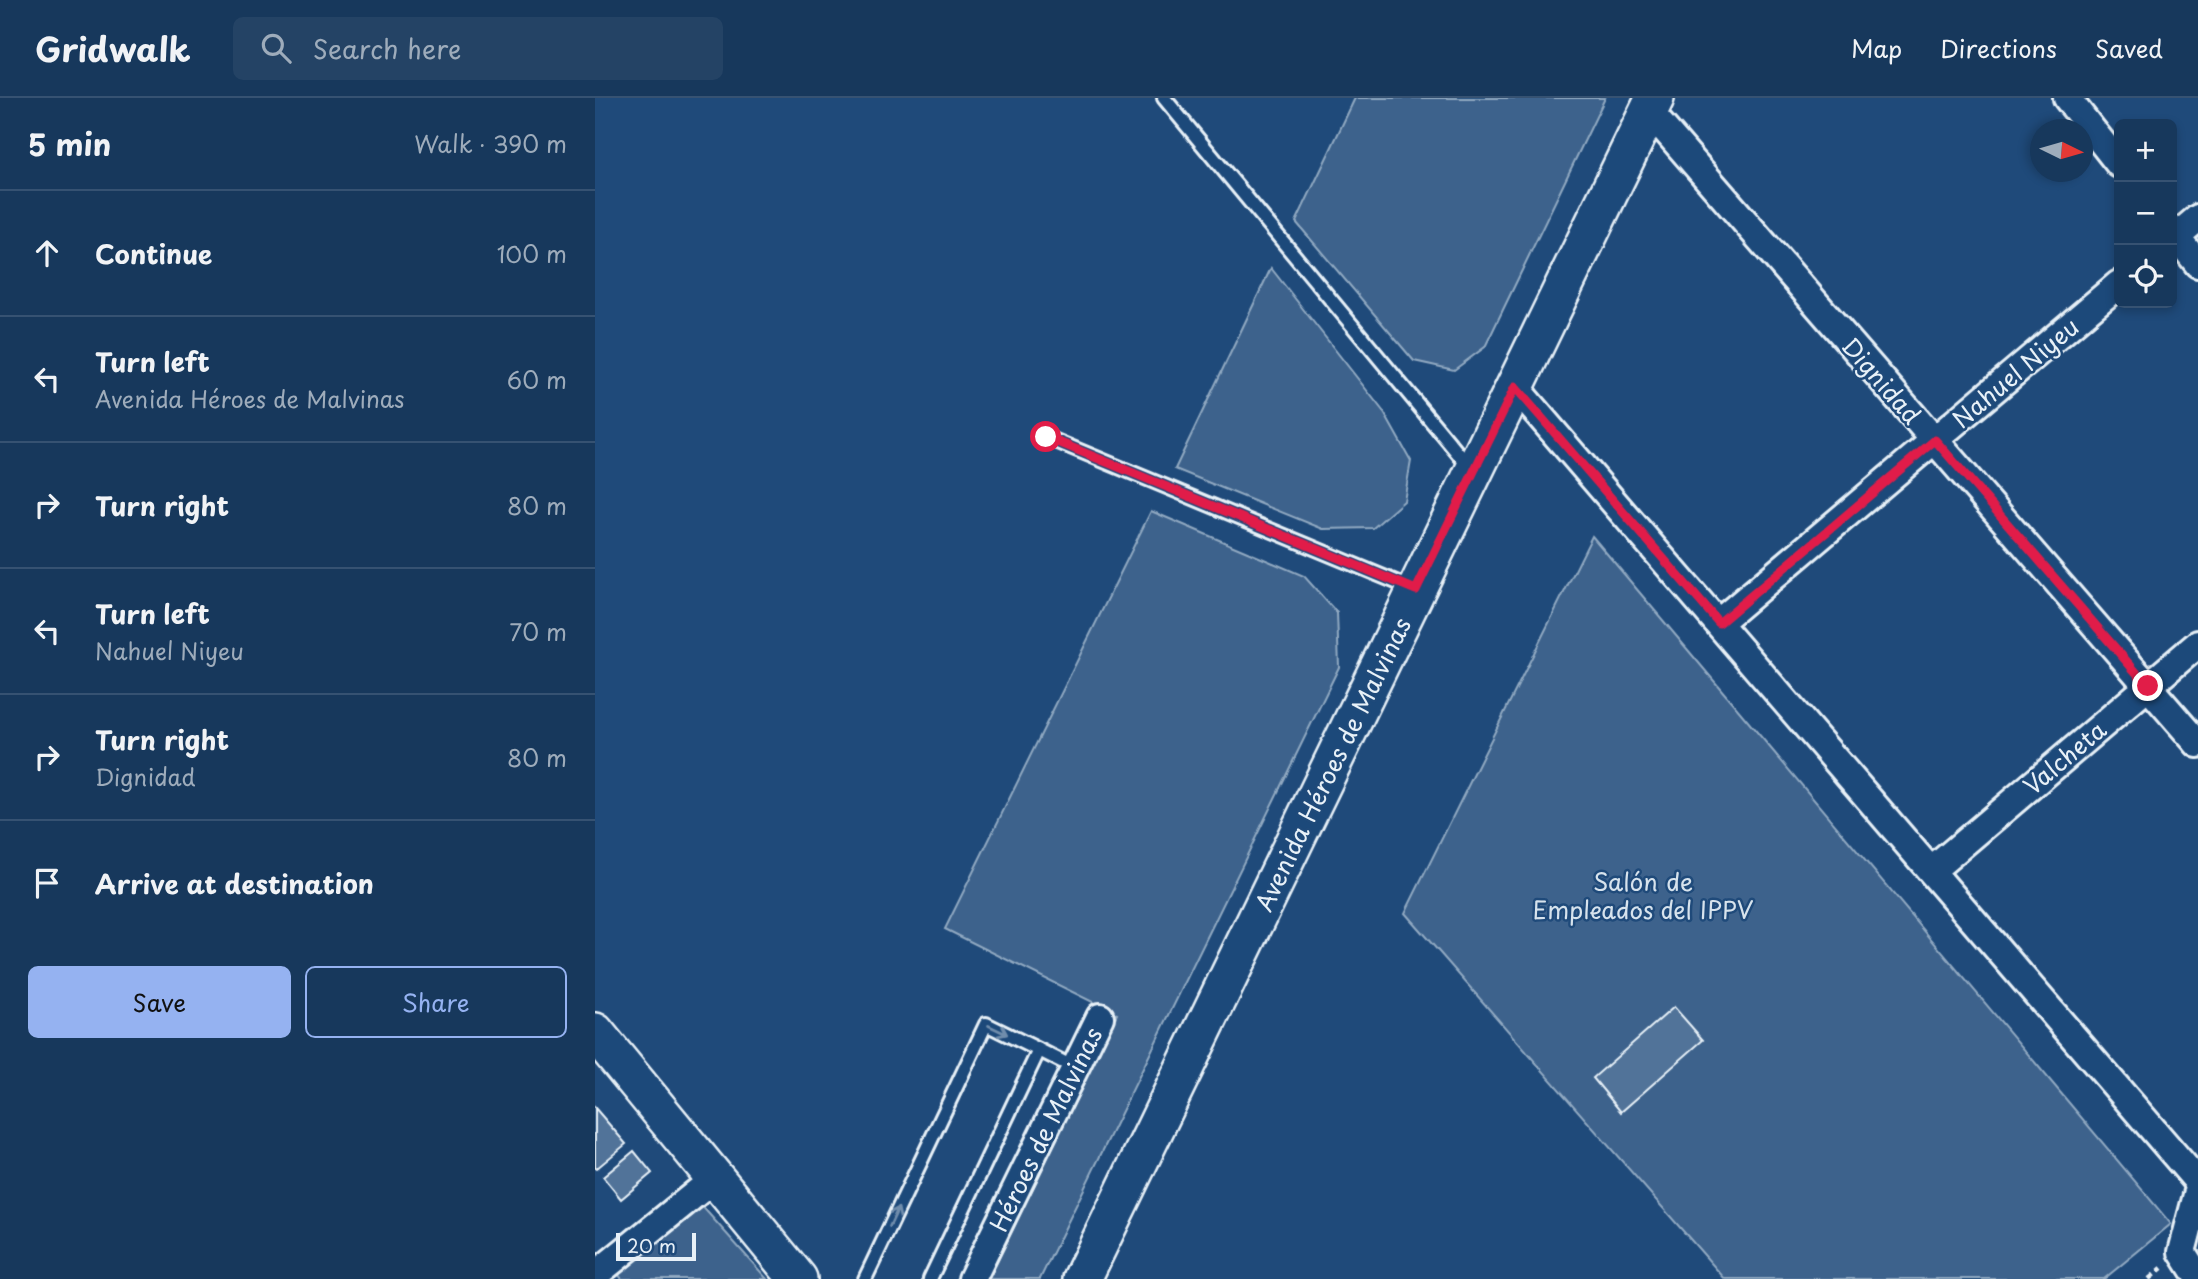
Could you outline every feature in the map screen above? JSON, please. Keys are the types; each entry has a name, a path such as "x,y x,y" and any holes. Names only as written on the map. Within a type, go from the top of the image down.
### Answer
{"main road":[{"name":"Avenida Héroes de Malvinas","path":"1082,1279 1652,105"},
{"path":"595,1032 798,1279"}],"street":[{"path":"2067,98 2114,158"},
{"name":"Dignidad","path":"1652,105 1935,440 2198,744"},
{"path":"2177,233 2198,218"},
{"path":"2177,240 2198,264"},
{"name":"Nahuel Niyeu","path":"1719,623 2114,288"},
{"path":"1515,387 2198,1182"},
{"name":"Valcheta","path":"1931,871 2198,644"},
{"name":"Héroes de Malvinas","path":"972,1279 1100,1017"},
{"path":"595,1275 715,1178"},
{"path":"2198,1191 2182,1252 2198,1277"}],"lane":[{"path":"1164,98 1474,472"},
{"path":"1046,437 1416,590"},
{"path":"865,1279 986,1024 1075,1068"},
{"path":"930,1279 1039,1050"}],"green space":[{"path":"1355,98 1605,98 1485,347 1454,370 1414,361 1296,222"},
{"path":"1271,268 1383,411 1411,461 1404,501 1373,528 1323,529 1175,469"},
{"path":"1151,511 1304,576 1337,613 1339,667 1040,1279 989,1279 1117,1014 945,929"},
{"name":"Salón de Empleados del IPPV","path":"1592,536 2171,1224 2104,1279 1725,1279 1405,913"},
{"path":"700,1204 767,1279 622,1279 617,1273"}],"building":[{"path":"1674,1007 1703,1040 1621,1112 1593,1078"},
{"path":"595,1108 626,1144 596,1169 595,1168"},
{"path":"634,1151 652,1173 621,1199 603,1177"}],"route":[{"path":"1046,437 1416,590 1515,387 1719,623 1935,440 2148,686"}]}
